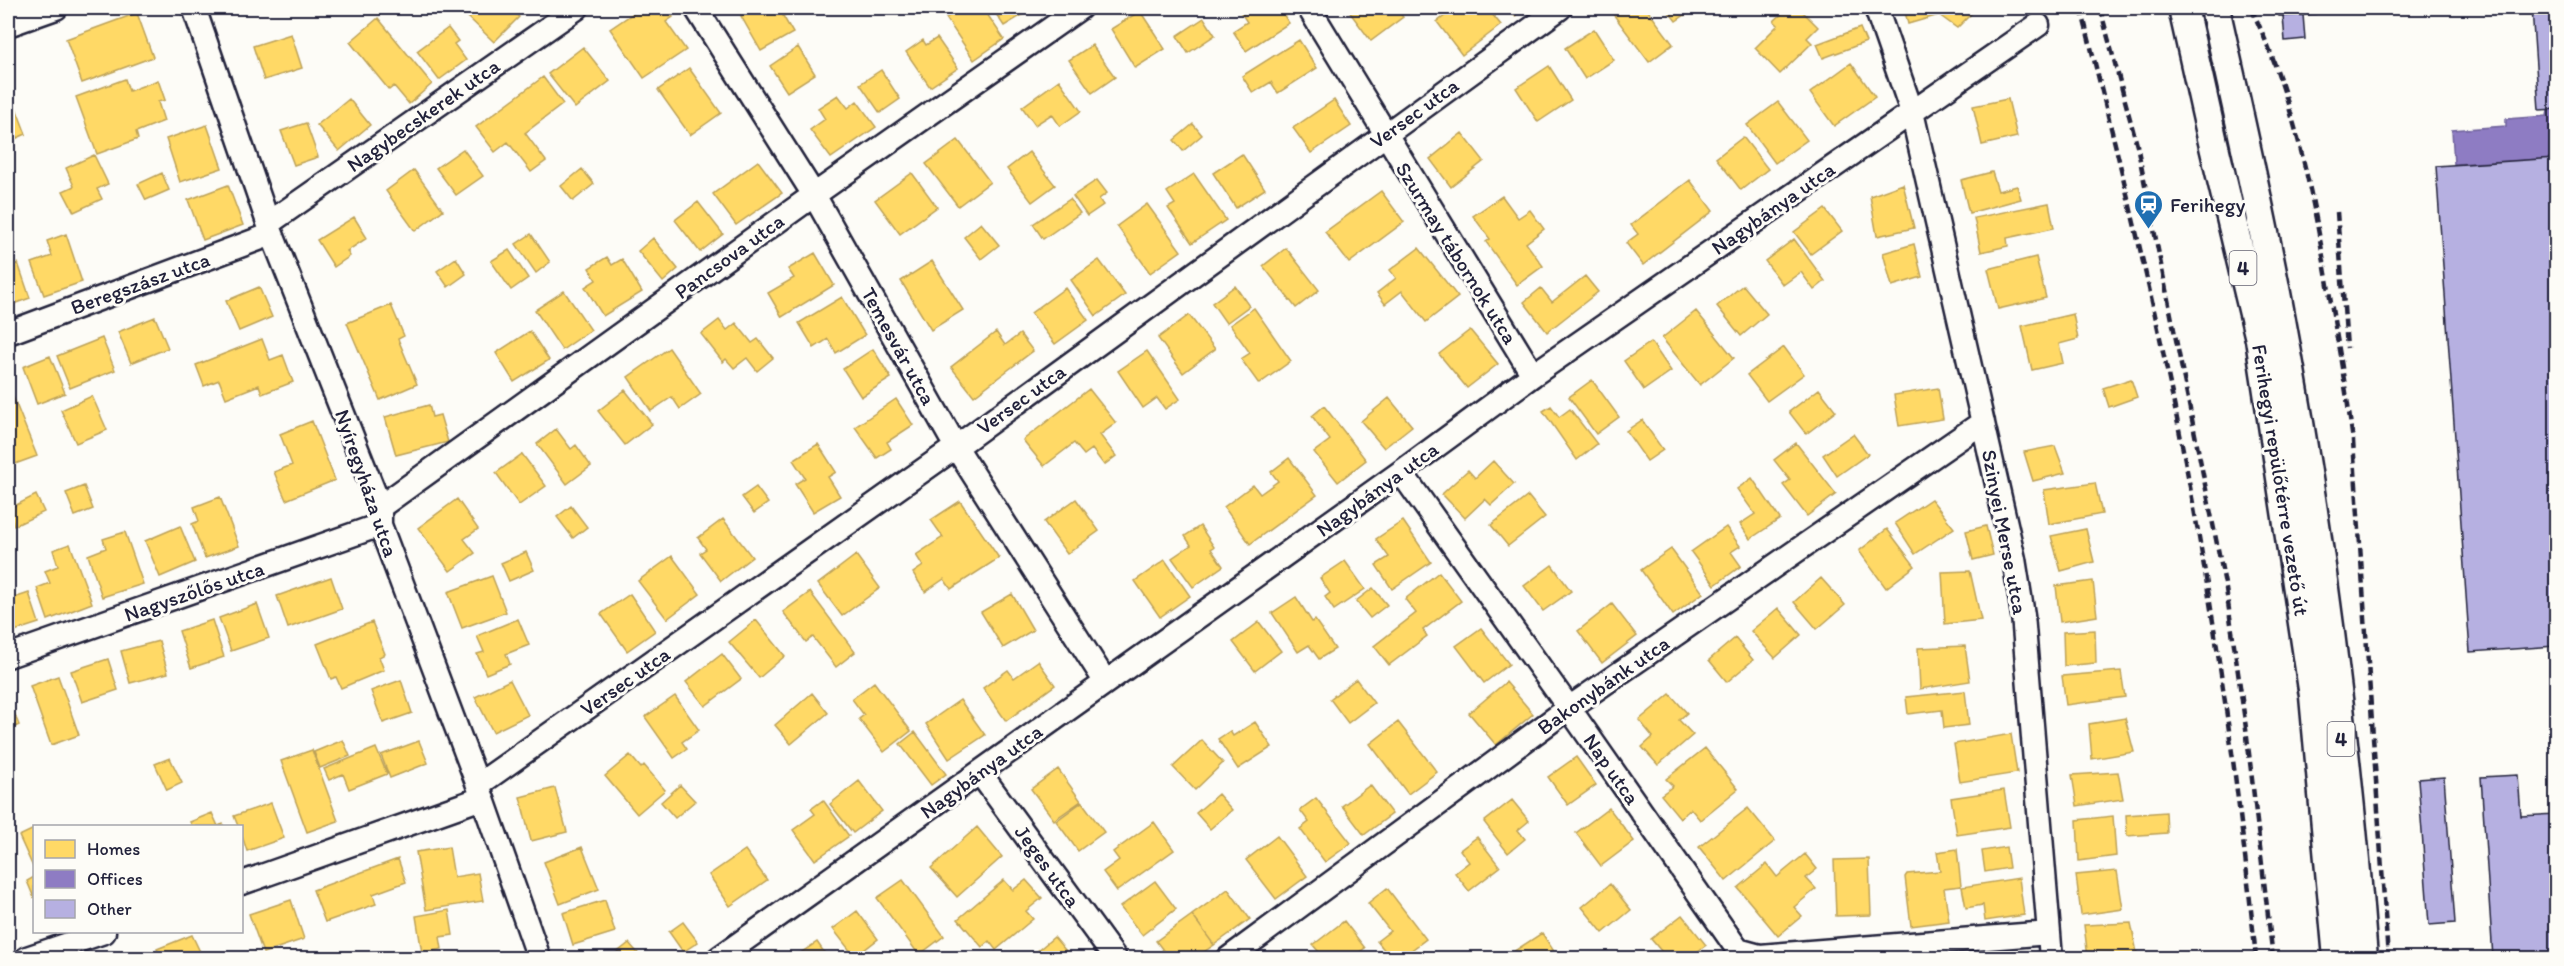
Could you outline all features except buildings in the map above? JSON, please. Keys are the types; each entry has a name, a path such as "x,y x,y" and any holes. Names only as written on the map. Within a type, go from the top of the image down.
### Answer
{"main road":[{"name":"Ferihegyi repülőtérre vezető út","path":"2183,8 2260,339 2314,696 2338,958"},
{"name":"Ferihegyi repülőtérre vezető út","path":"2215,8 2281,320 2314,521 2336,695 2363,958"}],"street":[{"path":"8,25 56,8"},
{"name":"Nyíregyháza utca","path":"194,8 271,229 380,516 539,958"},
{"name":"Nagybecskerek utca","path":"271,229 577,8"},
{"name":"Temesvár utca","path":"696,8 814,195 956,447 1105,681"},
{"name":"Pancsova utca","path":"380,516 814,195 1080,8"},
{"name":"Szurmay tábornok utca","path":"1309,8 1533,375"},
{"name":"Versec utca","path":"243,883 480,791 1560,8"},
{"name":"Szinyei Merse utca","path":"1876,8 1912,112 2014,559 2023,615 2051,958"},
{"name":"Nagybánya utca","path":"719,958 1401,472 1533,375 2038,25"},
{"name":"Beregszász utca","path":"8,333 271,229"},
{"name":"Bakonybánk utca","path":"1229,958 1569,708 1983,422"},
{"name":"Nap utca","path":"1401,472 1746,956"},
{"name":"Nagyszőlős utca","path":"8,657 380,516"},
{"name":"Jeges utca","path":"980,773 1115,958"},
{"path":"27,958 101,933"},
{"path":"1746,956 2049,933"}],"railway":[{"path":"2081,8 2144,267 2191,490 2223,691 2256,958"},
{"path":"2100,8 2137,145 2226,589 2246,728 2273,958"},
{"path":"2251,8 2278,73 2307,175 2327,279 2353,441 2388,958"},
{"path":"2337,212 2347,348"}],"place":[{"name":"Ferihegy","path":"2149,230"}]}
